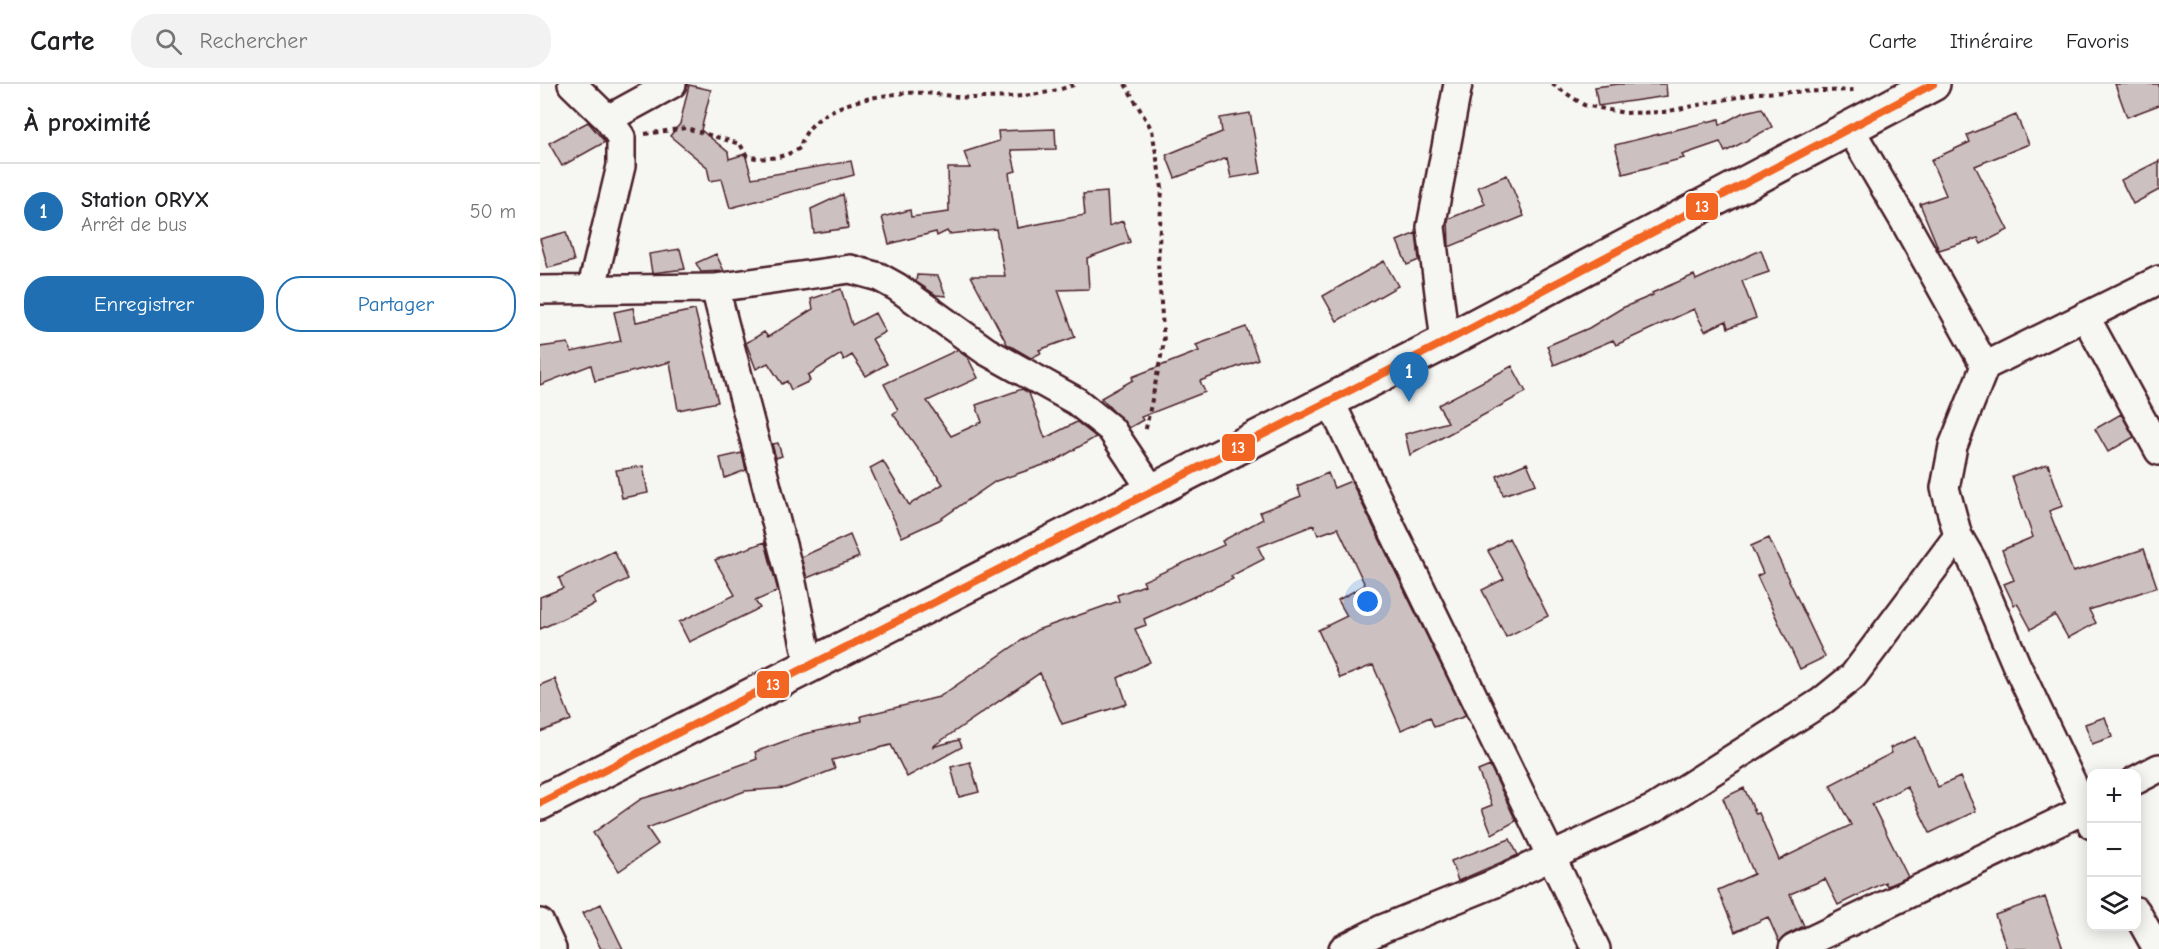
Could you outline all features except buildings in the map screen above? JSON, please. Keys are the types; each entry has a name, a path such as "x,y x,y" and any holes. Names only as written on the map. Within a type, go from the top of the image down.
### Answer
{"main road":[{"path":"540,803 809,664 1145,480 1329,399 1445,342 1933,84"}],"street":[{"path":"572,84 614,128 621,166 591,291"},
{"path":"614,128 672,84"},
{"path":"1445,342 1431,227 1458,84"},
{"path":"1849,127 1985,366"},
{"path":"540,290 715,288 850,269 879,277 897,287 986,351 1076,401 1111,429 1145,480"},
{"path":"2087,810 2016,664 1976,570 1958,536 1945,488 1953,447 1985,366 2159,280"},
{"path":"715,288 792,583 809,664"},
{"path":"2085,316 2159,451"},
{"path":"1329,399 1596,949"},
{"path":"1343,949 1382,928 1551,858 1656,808 1837,689 1853,676 1958,536"},
{"path":"2141,777 2159,768"},
{"path":"1793,949 1878,906 2087,815"},
{"path":"2141,920 2157,949"},
{"path":"540,923 552,949"}],"path":[{"path":"614,128 686,128 740,144 747,156 757,159 785,156 800,148 803,134 821,118 855,101 908,92 976,98 1053,93 1076,84"},
{"path":"1125,84 1152,130 1162,188 1158,264 1164,342 1145,480"},
{"path":"1552,84 1584,105 1625,113 1664,112 1757,93 1866,90"}],"transit line":[{"name":"13","path":"540,803 1445,342 1933,84"}],"place":[{"name":"Station ORYX","path":"1409,402"}]}
